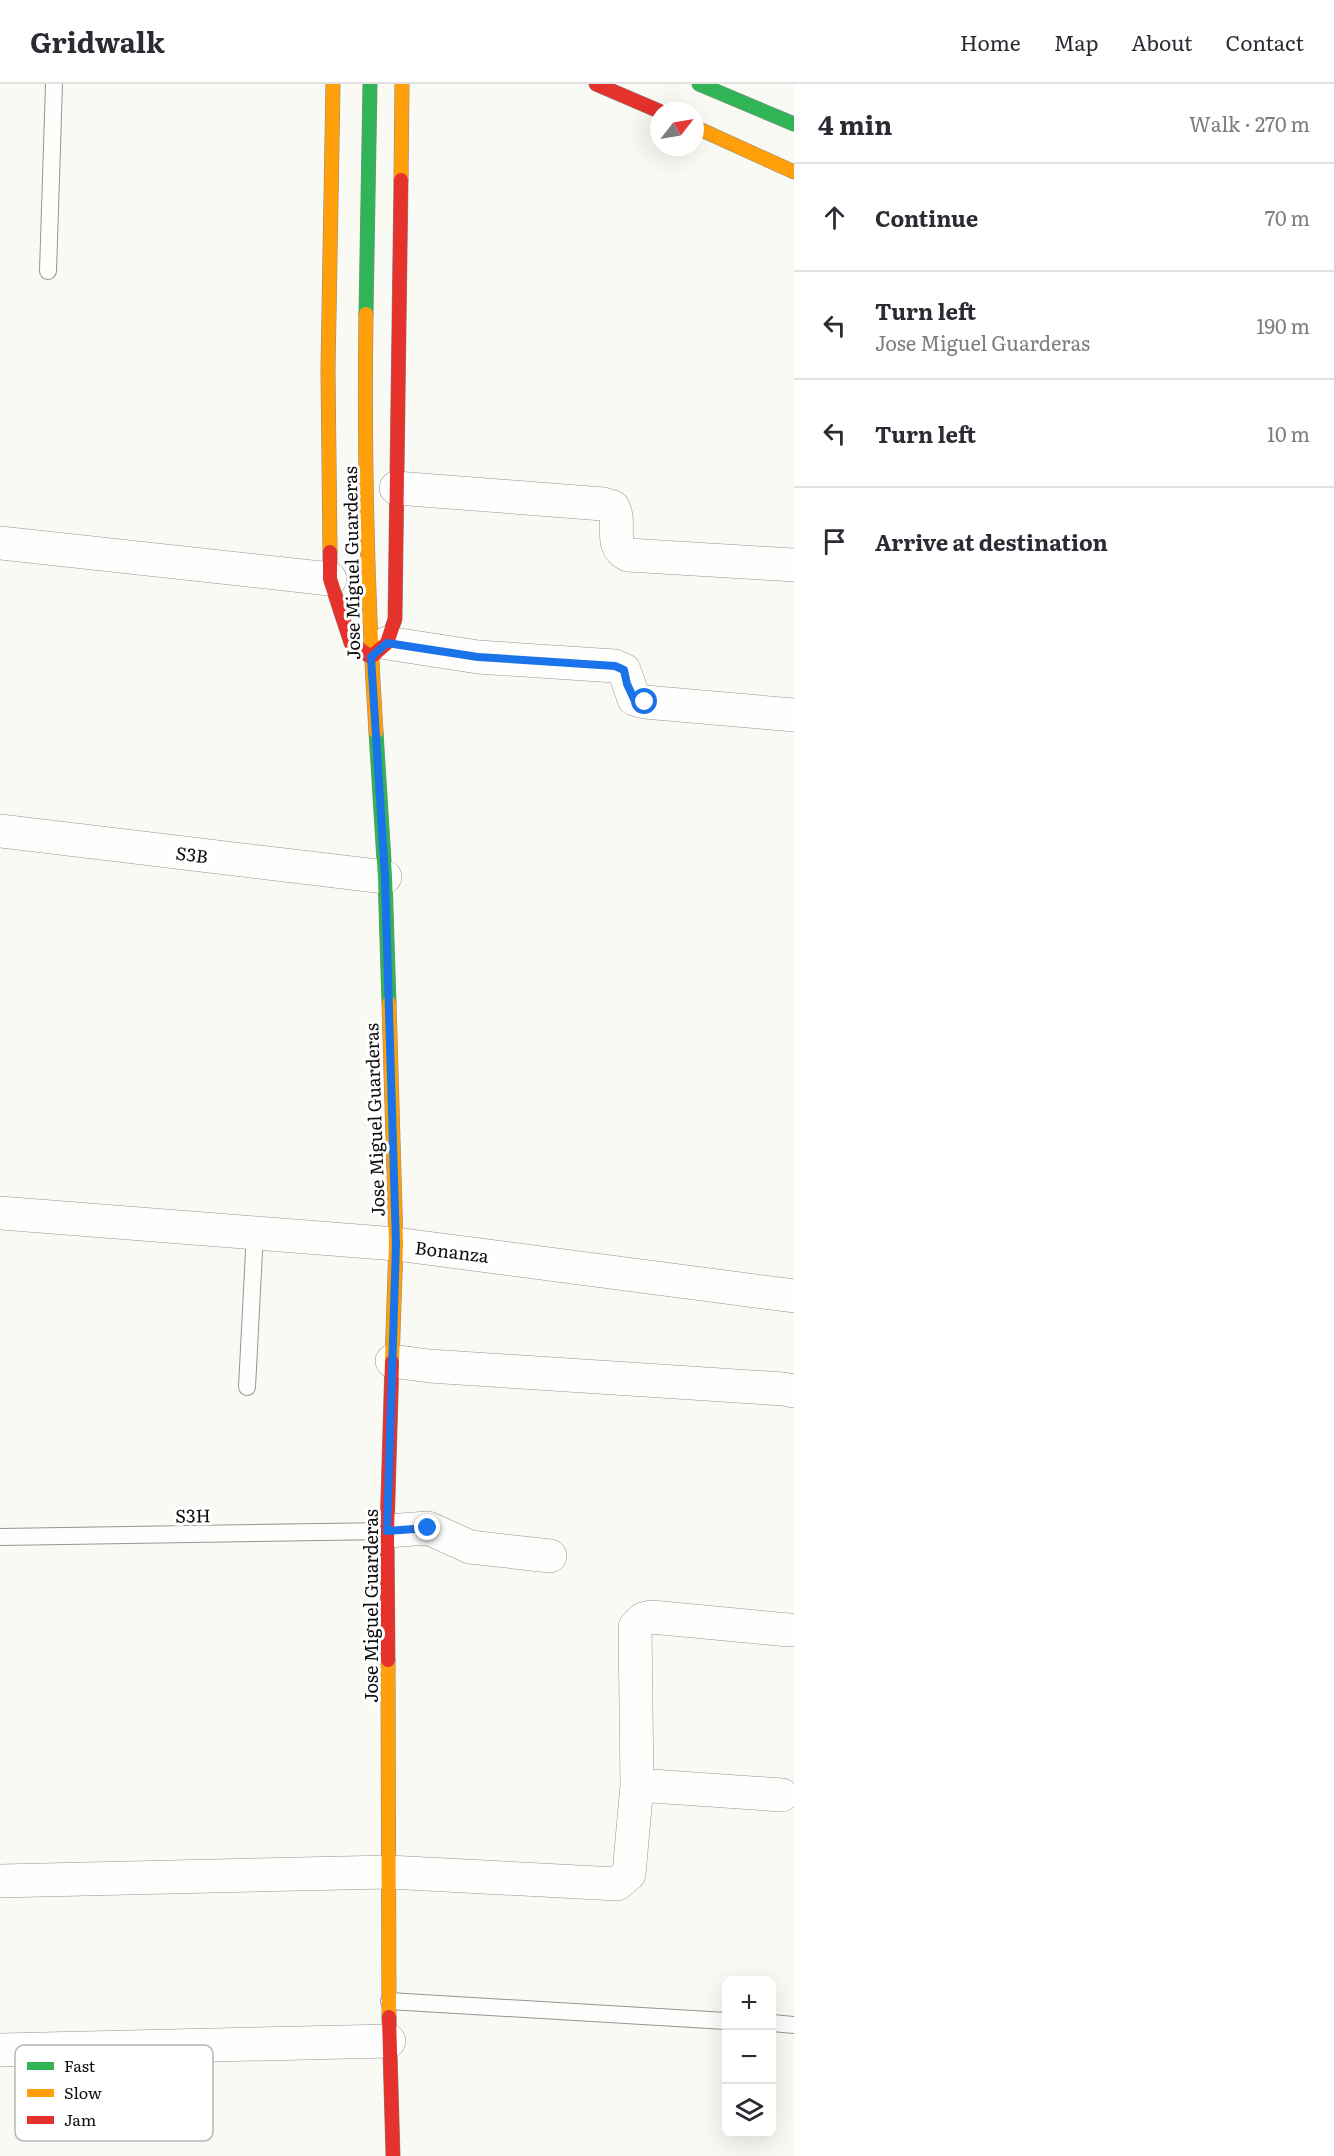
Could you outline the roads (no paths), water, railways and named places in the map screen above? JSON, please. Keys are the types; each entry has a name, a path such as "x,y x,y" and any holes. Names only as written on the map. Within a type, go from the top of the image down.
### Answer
{"main road":[{"path":"333,84 328,370 330,579 351,642 376,641 395,619 402,84"},
{"name":"Jose Miguel Guarderas","path":"370,84 365,387 385,877 396,1244 387,1531 389,2041 393,2156"},
{"path":"596,84 650,107"},
{"path":"699,84 794,124"},
{"path":"704,131 794,172"}],"street":[{"path":"396,489 603,504 613,507 617,514 617,546 620,552 628,555 794,565"},
{"path":"0,543 330,579"},
{"path":"376,641 478,657 615,666 624,670 634,699 645,702 794,715"},
{"name":"S3B","path":"0,831 385,877"},
{"name":"Bonanza","path":"0,1213 396,1244 794,1296"},
{"path":"392,1361 429,1366 794,1391"},
{"path":"387,1531 428,1528 470,1547 550,1556"},
{"path":"0,1881 388,1872 617,1884 629,1874 637,1785 635,1627 643,1619 651,1617 789,1630"},
{"path":"637,1785 782,1795"},
{"path":"213,2045 389,2041"},
{"path":"0,2050 15,2050"}],"lane":[{"path":"48,271 54,84"},
{"path":"247,1386 255,1232"},
{"name":"S3H","path":"0,1537 387,1531"},
{"path":"389,2001 722,2021"},
{"path":"776,2023 794,2025"}]}
